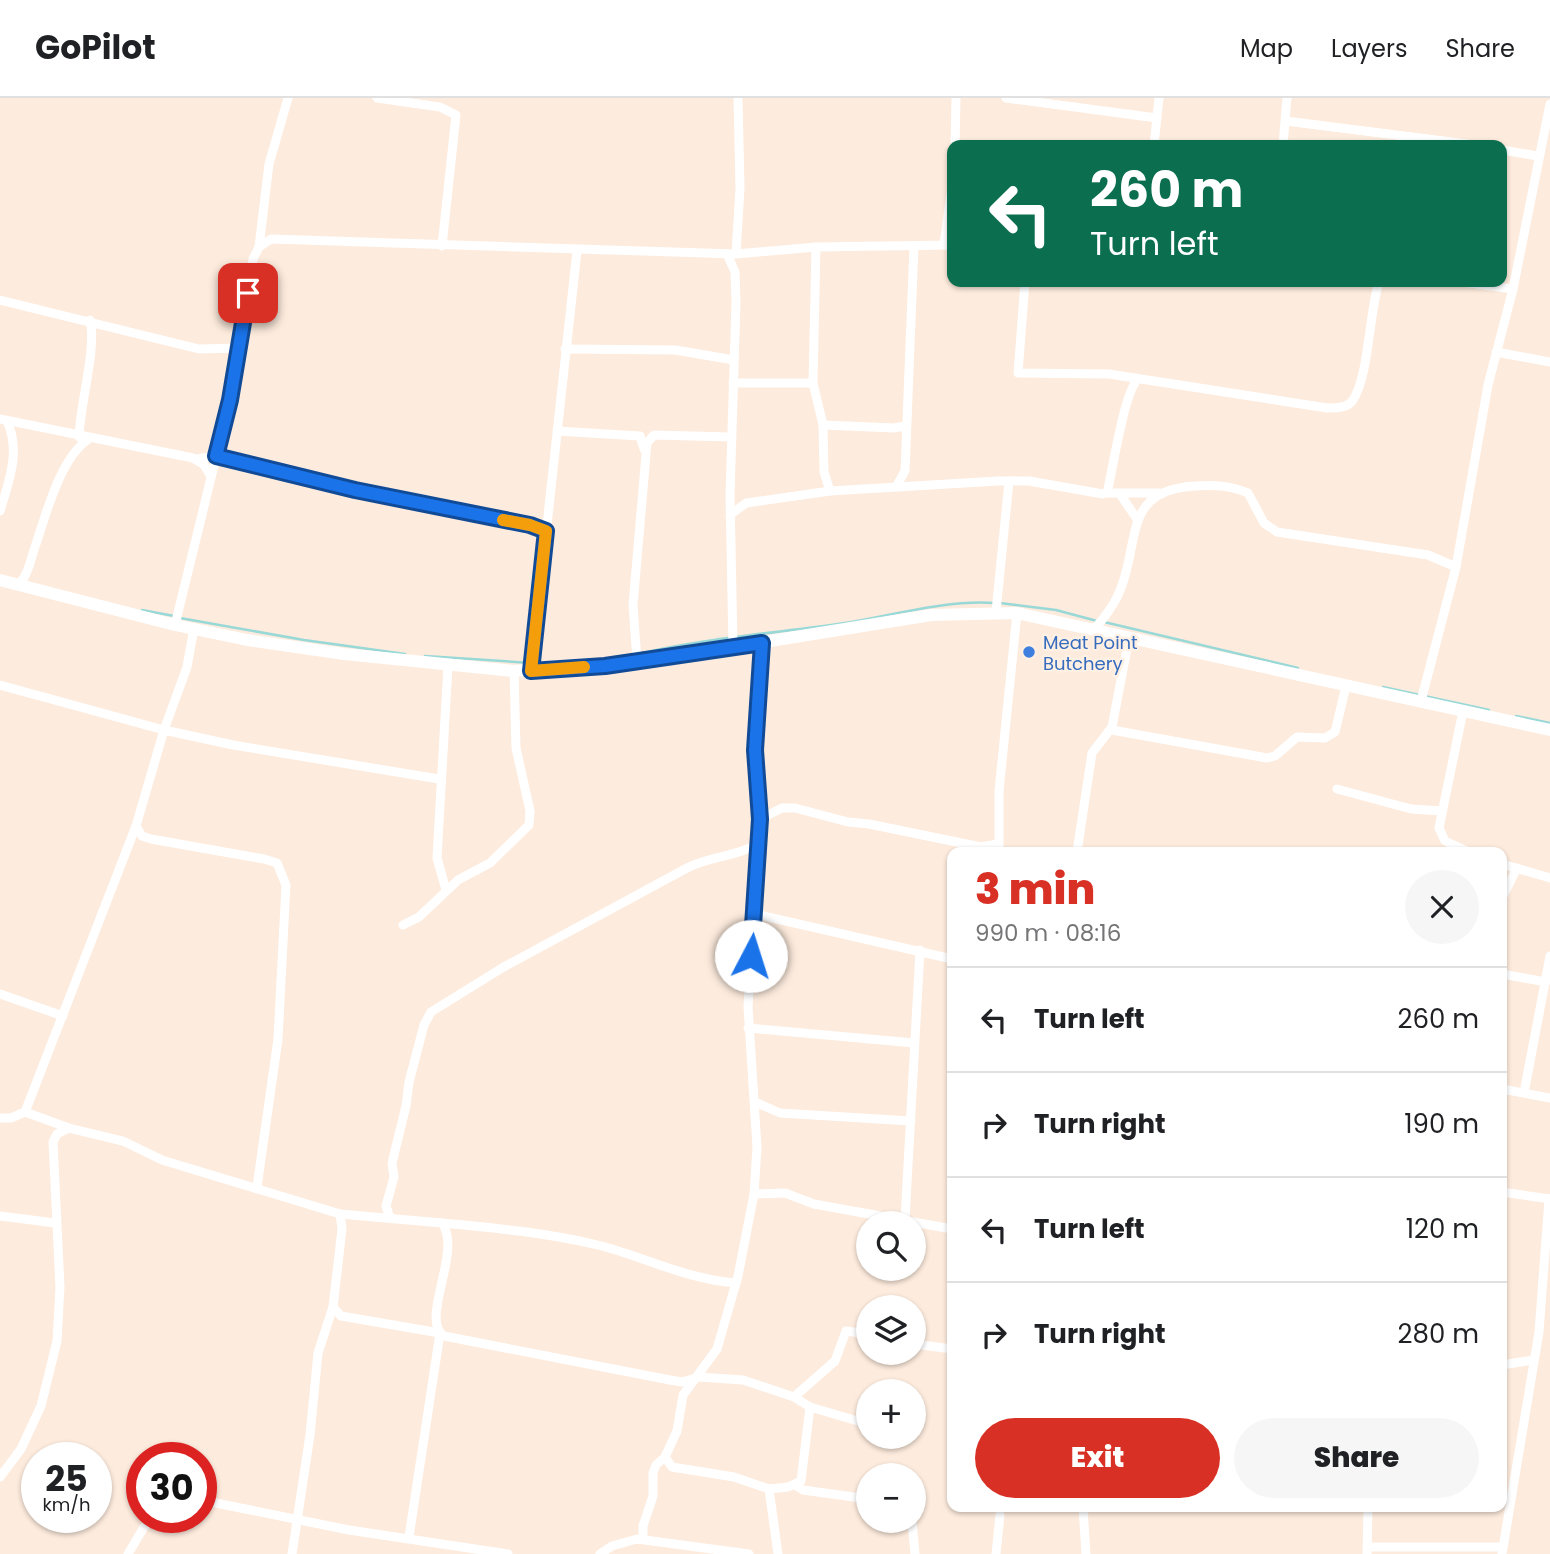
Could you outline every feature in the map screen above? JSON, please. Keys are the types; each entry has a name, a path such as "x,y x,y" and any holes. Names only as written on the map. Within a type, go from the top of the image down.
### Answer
{"main road":[{"path":"0,580 175,625 332,652 514,671 637,662 931,615 1017,613 1550,730"}],"street":[{"path":"377,98 440,107 456,115 442,246"},
{"path":"733,647 730,515 734,360 732,254 740,188 738,98"},
{"path":"955,140 956,98"},
{"path":"1006,98 1157,118"},
{"path":"1155,140 1159,98"},
{"path":"1284,140 1287,98"},
{"path":"175,625 239,348 253,259 259,247 269,164 287,99"},
{"path":"1421,701 1456,567 1496,352 1513,289 1550,107"},
{"path":"1286,121 1436,140"},
{"path":"1507,151 1538,156"},
{"path":"259,247 280,237 442,246 732,254 816,247 947,245"},
{"path":"897,485 905,471 914,246"},
{"path":"816,247 813,383 823,425 824,472 830,491"},
{"path":"531,671 577,251"},
{"path":"1025,287 1018,373 1109,374 1327,408 1352,402 1365,362 1378,287"},
{"path":"1498,287 1513,289"},
{"path":"0,300 199,349 239,348"},
{"path":"19,584 29,565 57,486 84,438 80,404 93,340 90,320"},
{"path":"565,349 675,350 734,360"},
{"path":"1496,352 1550,362"},
{"path":"1107,493 1129,390 1138,379"},
{"path":"733,383 813,383"},
{"path":"4,420 197,459 216,456 355,490 530,525 546,531"},
{"path":"0,511 11,475 15,446 4,420"},
{"path":"823,425 894,429 905,426"},
{"path":"15,446 32,427"},
{"path":"558,431 640,436 731,437"},
{"path":"637,662 632,622 644,451 640,436"},
{"path":"644,451 651,436"},
{"path":"197,459 211,477"},
{"path":"730,495 746,502 897,485 1009,481 1120,494 1159,493 1178,487 1220,485 1235,487 1248,493 1264,523 1277,532 1428,555 1456,567"},
{"path":"996,612 1009,481"},
{"path":"1094,629 1121,589 1137,519 1159,493"},
{"path":"1120,494 1137,519"},
{"path":"730,515 746,502"},
{"path":"998,847 999,791 1017,613"},
{"path":"25,1112 136,826 164,730 187,667 194,628"},
{"path":"1078,847 1092,753 1112,727 1129,638"},
{"path":"643,1539 643,1526 653,1496 653,1473 656,1465 665,1457 677,1431 683,1395 699,1377 717,1349 736,1283 754,1194 758,1154 748,1027 760,819 755,750 762,643"},
{"path":"446,890 437,858 439,779 448,666"},
{"path":"403,925 419,917 446,890 490,863 529,825 530,811 516,748 514,671"},
{"path":"0,685 164,730 233,745 439,779"},
{"path":"1112,730 1268,758 1275,756 1297,737 1325,738 1335,732 1346,685"},
{"path":"1456,847 1440,835 1442,811 1463,711"},
{"path":"1337,789 1411,809 1442,811"},
{"path":"760,819 782,808 795,808 848,822 981,847"},
{"path":"136,826 142,836 151,839 278,863 284,874 286,885 278,1039 257,1187"},
{"path":"390,1218 386,1206 393,1182 392,1163 409,1082 430,1012 502,968 687,868 710,858 748,850 759,843"},
{"path":"1507,865 1550,878"},
{"path":"1507,888 1517,868"},
{"path":"755,914 947,957"},
{"path":"905,1211 920,950"},
{"path":"1524,1093 1550,956"},
{"path":"1507,975 1546,982"},
{"path":"0,994 63,1016"},
{"path":"748,1027 778,1033 914,1043"},
{"path":"1507,1090 1550,1098"},
{"path":"755,1102 780,1113 911,1121"},
{"path":"0,1118 11,1118 25,1112 69,1128 123,1141 162,1160 340,1214 540,1231 605,1247 700,1280 736,1283"},
{"path":"0,1477 26,1438 41,1406 51,1371 60,1319 53,1142 57,1133 69,1128"},
{"path":"754,1194 785,1193 814,1204 856,1211"},
{"path":"1368,1512 1367,1550 1502,1550 1539,1332 1550,1199 1507,1193"},
{"path":"372,1216 386,1206"},
{"path":"292,1554 310,1435 317,1353 332,1307 342,1229 340,1214"},
{"path":"0,1216 55,1223"},
{"path":"409,1537 440,1333 437,1312 450,1241 442,1223"},
{"path":"926,1223 947,1228"},
{"path":"332,1307 341,1316 440,1333 681,1382 699,1377 752,1382 810,1407 856,1420"},
{"path":"794,1398 835,1361 846,1331 856,1332"},
{"path":"926,1346 947,1348"},
{"path":"1507,1364 1533,1360"},
{"path":"670,1380 683,1395"},
{"path":"795,1485 803,1474 810,1407"},
{"path":"665,1457 672,1466 734,1478 769,1489 795,1485 803,1490 856,1497"},
{"path":"769,1489 778,1554"},
{"path":"217,1503 349,1530 508,1554"},
{"path":"1083,1512 1086,1554"},
{"path":"996,1554 1000,1515"},
{"path":"128,1554 140,1533"},
{"path":"913,1533 915,1554"},
{"path":"600,1554 624,1541 643,1539 749,1554"}],"waterway":[{"path":"638,654 938,606 994,603"},
{"path":"1000,603 1056,610 1097,621"},
{"path":"142,610 174,616"},
{"path":"180,618 304,640 405,654"},
{"path":"1104,622 1298,668"},
{"path":"425,656 531,663"},
{"path":"1383,687 1489,710"},
{"path":"1516,716 1550,723"}],"slow traffic":[{"path":"503,520 546,531 531,671 584,667"}],"place":[{"name":"Meat Point Butchery","path":"1029,652"}],"route":[{"path":"248,293 230,400 216,456 355,490 432,503 546,531 531,671 605,666 762,643 755,750 760,819 751,956"}]}
